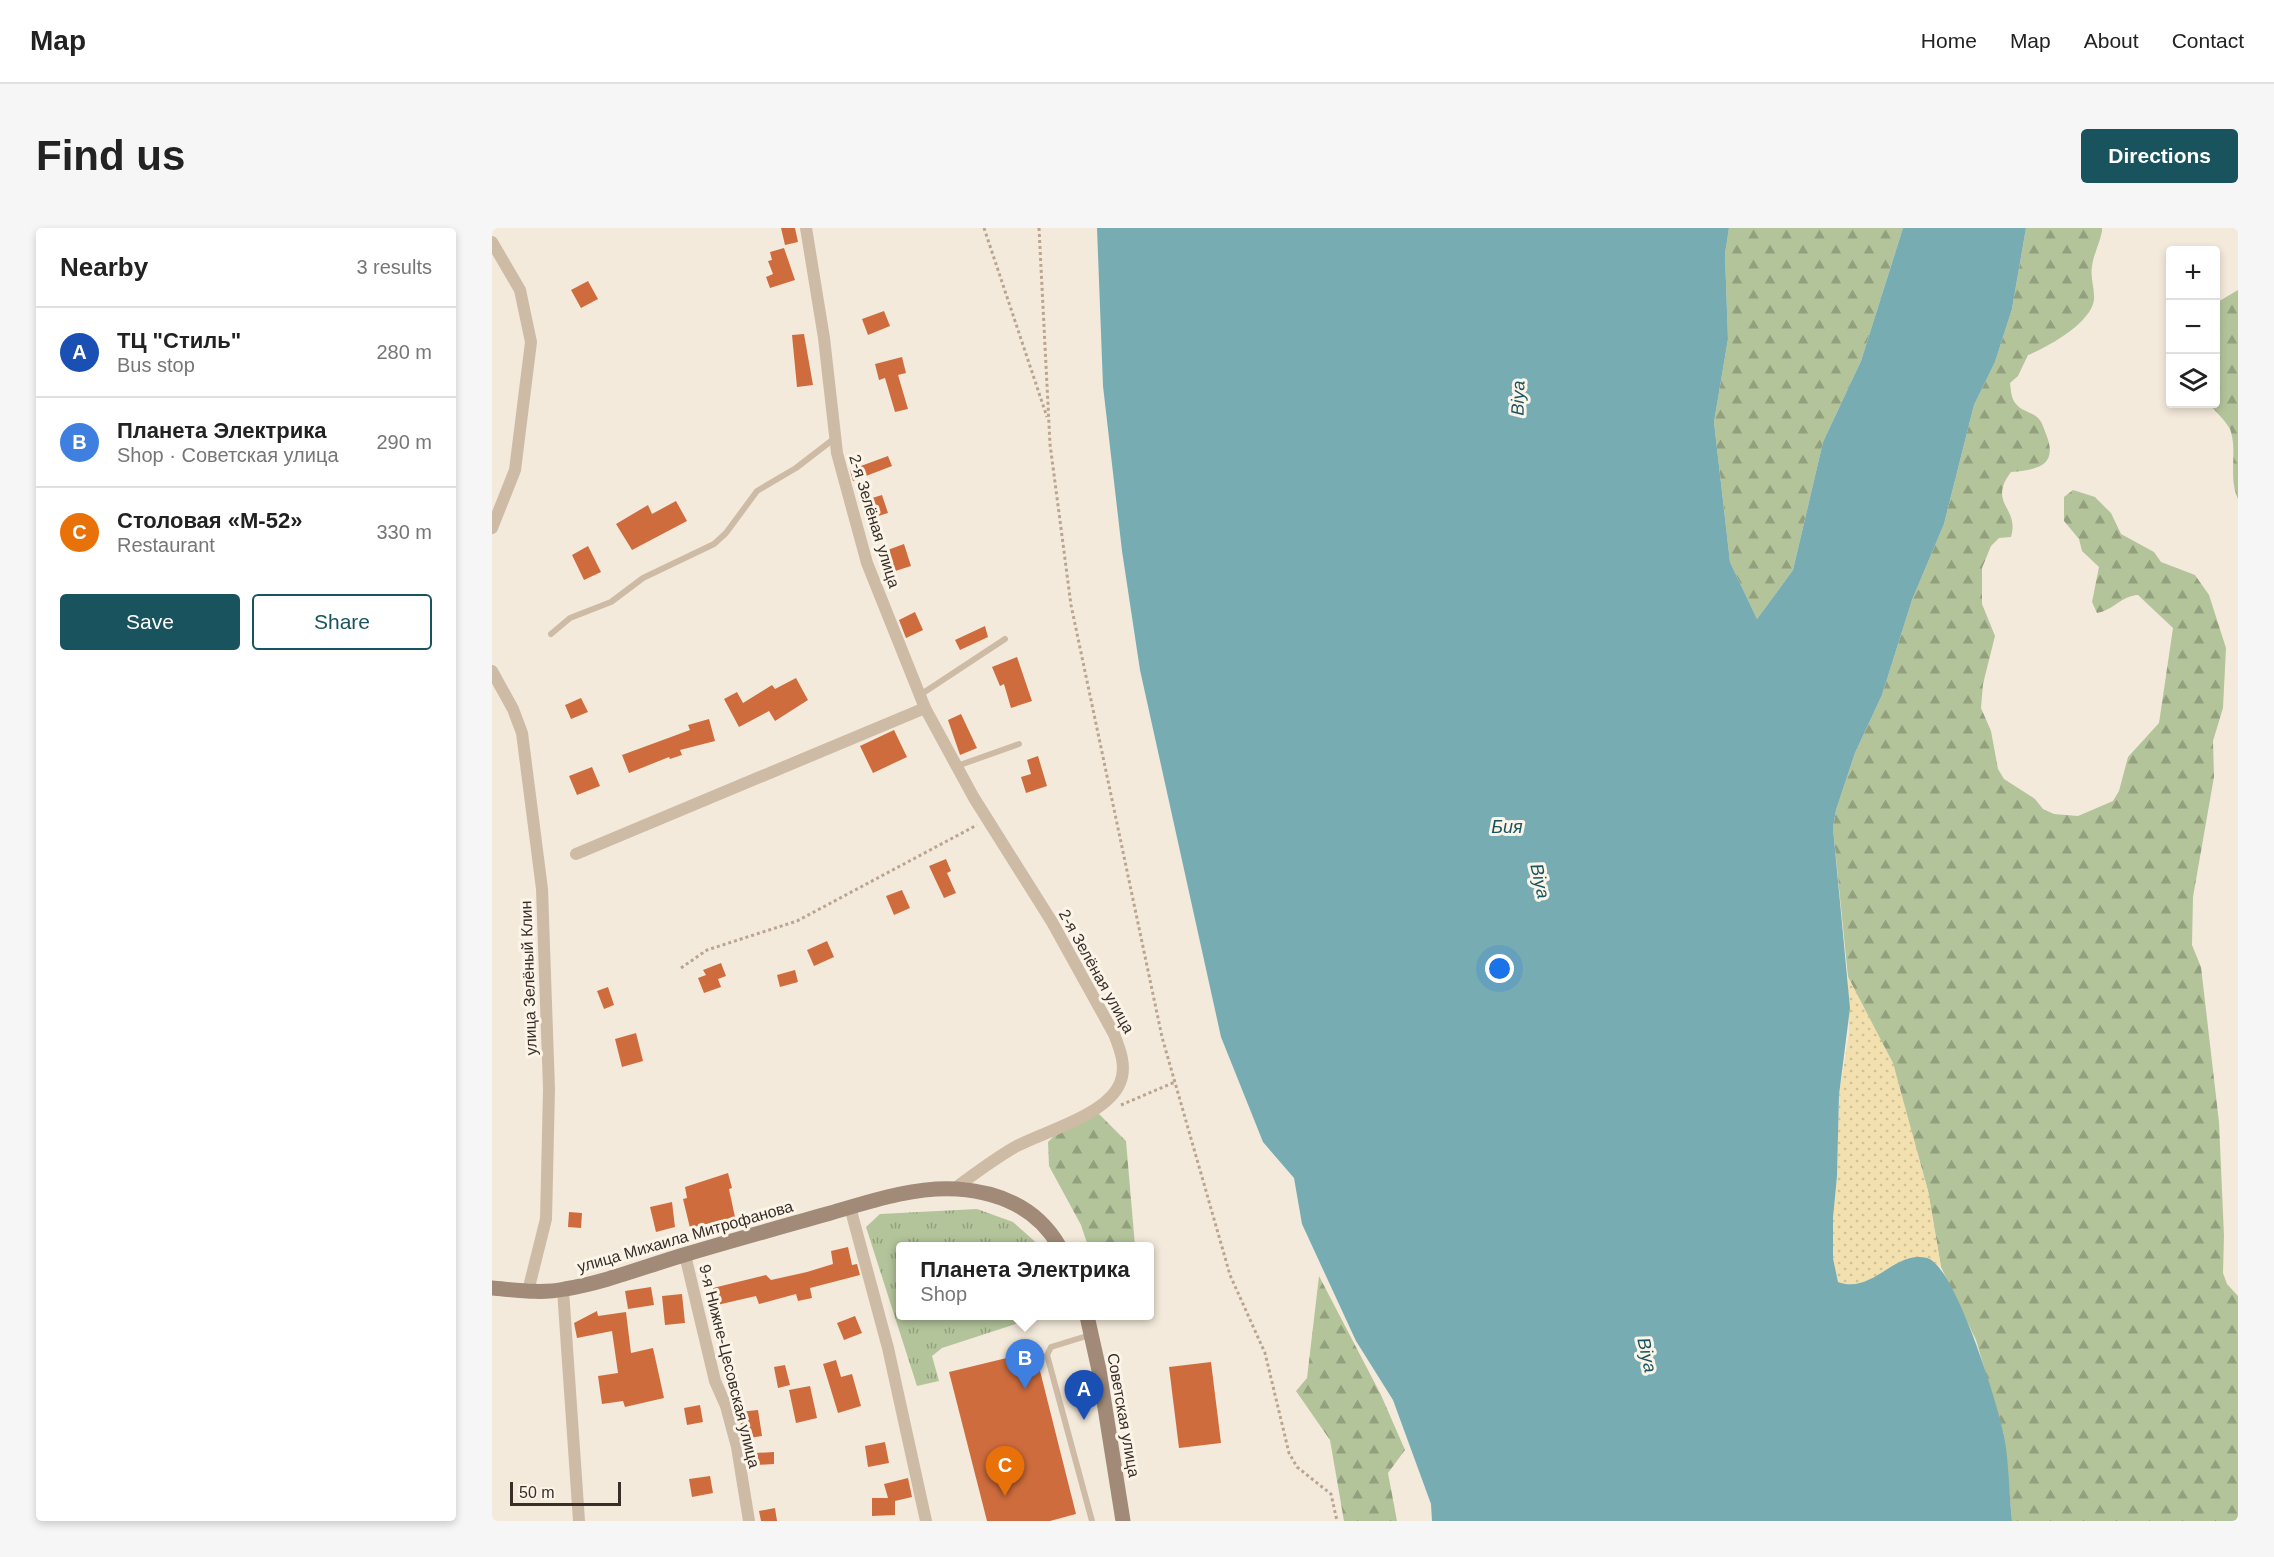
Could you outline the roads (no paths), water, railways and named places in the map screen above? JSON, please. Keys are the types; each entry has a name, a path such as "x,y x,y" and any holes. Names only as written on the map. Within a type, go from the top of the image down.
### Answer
{"main road":[{"path":"850,1207 920,1192 954,1189 983,1192 1014,1203 1043,1224 1056,1242"},
{"name":"улица Михаила Митрофанова","path":"492,1288 528,1291 563,1290 625,1275 850,1207"},
{"name":"Советская улица","path":"1088,1320 1124,1521"}],"street":[{"name":"2-я Зелёная улица","path":"806,228 824,338 841,472 867,563 925,708 988,820 1052,922 1114,1034 1123,1070 1114,1093 1091,1112 1015,1147 954,1189"},
{"path":"492,242 520,290 531,342 515,470 492,528"},
{"name":"улица Зелёный Клин","path":"492,671 513,709 522,733 542,889 549,1089 546,1219 528,1291"},
{"path":"576,854 925,708"},
{"path":"850,1207 888,1348 926,1521"},
{"name":"9-я Нижне-Цесовская улица","path":"685,1255 713,1373 735,1438 749,1521"},
{"path":"563,1290 579,1521"}],"lane":[{"path":"551,634 570,618 610,602 644,578 714,544 726,533 757,491 788,473 835,438"},
{"path":"920,695 1005,639"},
{"path":"957,766 1019,744"},
{"path":"1091,1335 1051,1347 1047,1355 1092,1521"}],"water":[{"name":"Бия","path":"1097,228 1729,228 1725,254 1728,339 1714,422 1730,562 1757,619 1793,570 1823,442 1861,361 1903,228 2026,228 2012,309 1995,362 1974,405 1944,524 1912,600 1882,695 1855,753 1836,810 1833,828 1850,1008 1839,1095 1837,1176 1833,1218 1833,1258 1838,1282 1862,1283 1904,1260 1915,1257 1927,1258 1938,1266 1950,1284 1974,1338 2000,1419 2006,1446 2012,1521 1432,1521 1431,1504 1393,1400 1356,1341 1302,1224 1294,1178 1263,1142 1221,1037 1140,670 1122,551 1103,386"}],"place":[{"name":"Планета Электрика","path":"1025,1389"},
{"name":"ТЦ \"Стиль\"","path":"1084,1420"},
{"name":"Столовая «М-52»","path":"1005,1496"}],"water label":[{"name":"Biya","path":"1518,398"},
{"name":"Biya","path":"1540,881"},
{"name":"Biya","path":"1647,1355"}]}
